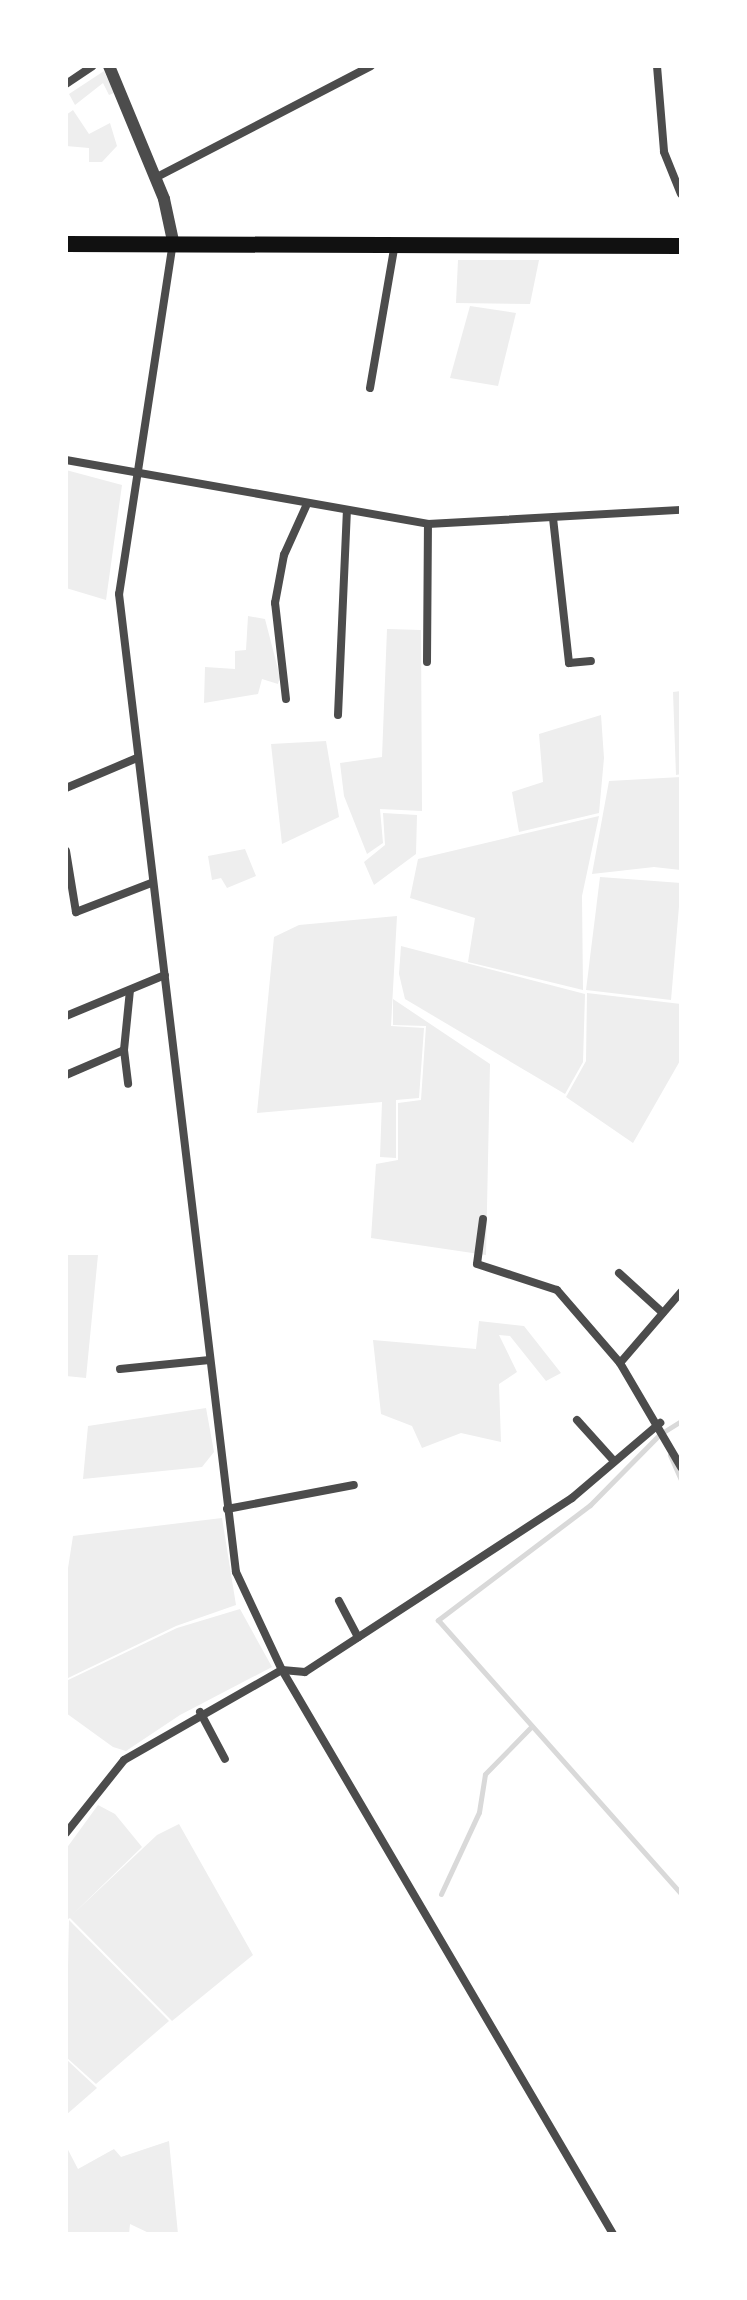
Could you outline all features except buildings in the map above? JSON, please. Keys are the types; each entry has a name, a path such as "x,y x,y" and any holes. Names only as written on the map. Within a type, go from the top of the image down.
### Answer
{"highway":[{"path":"66,244 173,241 681,246"}],"street":[{"path":"66,84 93,66"},
{"path":"109,66 155,178 173,241 133,474 119,594 151,883 165,975 236,1572 282,1670 613,2234"},
{"path":"155,178 371,66"},
{"path":"657,66 664,152 681,194"},
{"path":"370,388 395,243"},
{"path":"66,460 428,524 681,510"},
{"path":"286,699 275,603 284,555 307,504"},
{"path":"338,715 347,511"},
{"path":"553,518 569,663 591,661"},
{"path":"427,662 428,524"},
{"path":"66,788 137,758"},
{"path":"66,851 76,912 151,883"},
{"path":"66,1016 165,975"},
{"path":"128,1084 124,1050 130,990"},
{"path":"66,1075 124,1050"},
{"path":"483,1219 477,1264 557,1290 620,1363 660,1423 681,1467"},
{"path":"619,1273 663,1313"},
{"path":"620,1363 681,1292"},
{"path":"120,1369 210,1360"},
{"path":"577,1420 614,1461"},
{"path":"66,1833 124,1760 200,1712 282,1670 305,1672 572,1498 660,1423"},
{"path":"227,1509 354,1485"},
{"path":"339,1601 358,1637"},
{"path":"200,1712 225,1759"}],"shaded area":[{"path":"104,71 114,93 109,95 103,83 75,105 69,94"},
{"path":"73,110 89,134 110,123 117,146 102,162 89,162 89,148 66,146 66,115"},
{"path":"458,260 539,260 530,304 456,303"},
{"path":"470,306 516,313 498,386 450,378"},
{"path":"66,470 122,485 106,600 66,588"},
{"path":"248,616 265,619 280,677 278,684 262,679 258,694 204,703 205,667 235,669 235,651 246,650"},
{"path":"387,629 421,630 422,811 380,809 383,843 367,854 344,796 340,763 382,757"},
{"path":"681,691 681,774 676,775 673,692"},
{"path":"601,715 604,758 599,813 519,832 512,792 543,782 539,734"},
{"path":"326,741 339,817 282,844 271,744"},
{"path":"681,777 681,870 654,867 592,874 609,781"},
{"path":"383,813 417,815 416,854 374,885 364,862 385,845"},
{"path":"599,816 582,896 583,990 468,962 475,918 410,898 418,859"},
{"path":"245,849 256,876 227,888 221,878 212,880 208,856"},
{"path":"600,877 681,883 671,1000 586,990"},
{"path":"397,916 391,1026 424,1028 419,1098 396,1100 396,1158 380,1157 382,1102 257,1113 274,937 299,925"},
{"path":"401,946 585,994 583,1062 565,1094 405,999 399,974"},
{"path":"587,993 681,1004 681,1059 633,1143 566,1097 586,1061"},
{"path":"393,999 490,1064 486,1255 371,1238 376,1164 398,1160 398,1103 421,1100 426,1026 393,1025"},
{"path":"66,1255 98,1255 86,1378 66,1376"},
{"path":"479,1321 524,1326 561,1373 546,1381 510,1336 499,1335 517,1372 499,1384 501,1442 461,1433 422,1448 412,1426 381,1414 373,1340 476,1349"},
{"path":"206,1408 214,1452 202,1467 83,1479 88,1426"},
{"path":"222,1518 236,1605 176,1626 66,1679 66,1581 73,1536"},
{"path":"240,1609 272,1667 180,1715 126,1751 113,1747 66,1713 66,1681 177,1628"},
{"path":"98,1805 115,1814 142,1847 71,1916 157,1835 179,1824 253,1955 172,2021 70,1918 66,1920 66,1849"},
{"path":"69,1920 169,2021 96,2084 66,2057"},
{"path":"66,2059 97,2088 66,2115"},
{"path":"169,2141 178,2234 151,2234 130,2224 129,2234 66,2234 66,2146 78,2169 114,2149 121,2157"}],"waterway":[{"path":"681,1421 660,1434 590,1505 438,1620 681,1894"},
{"path":"670,1455 681,1480"},
{"path":"441,1894 479,1812 485,1774 531,1727"}]}
